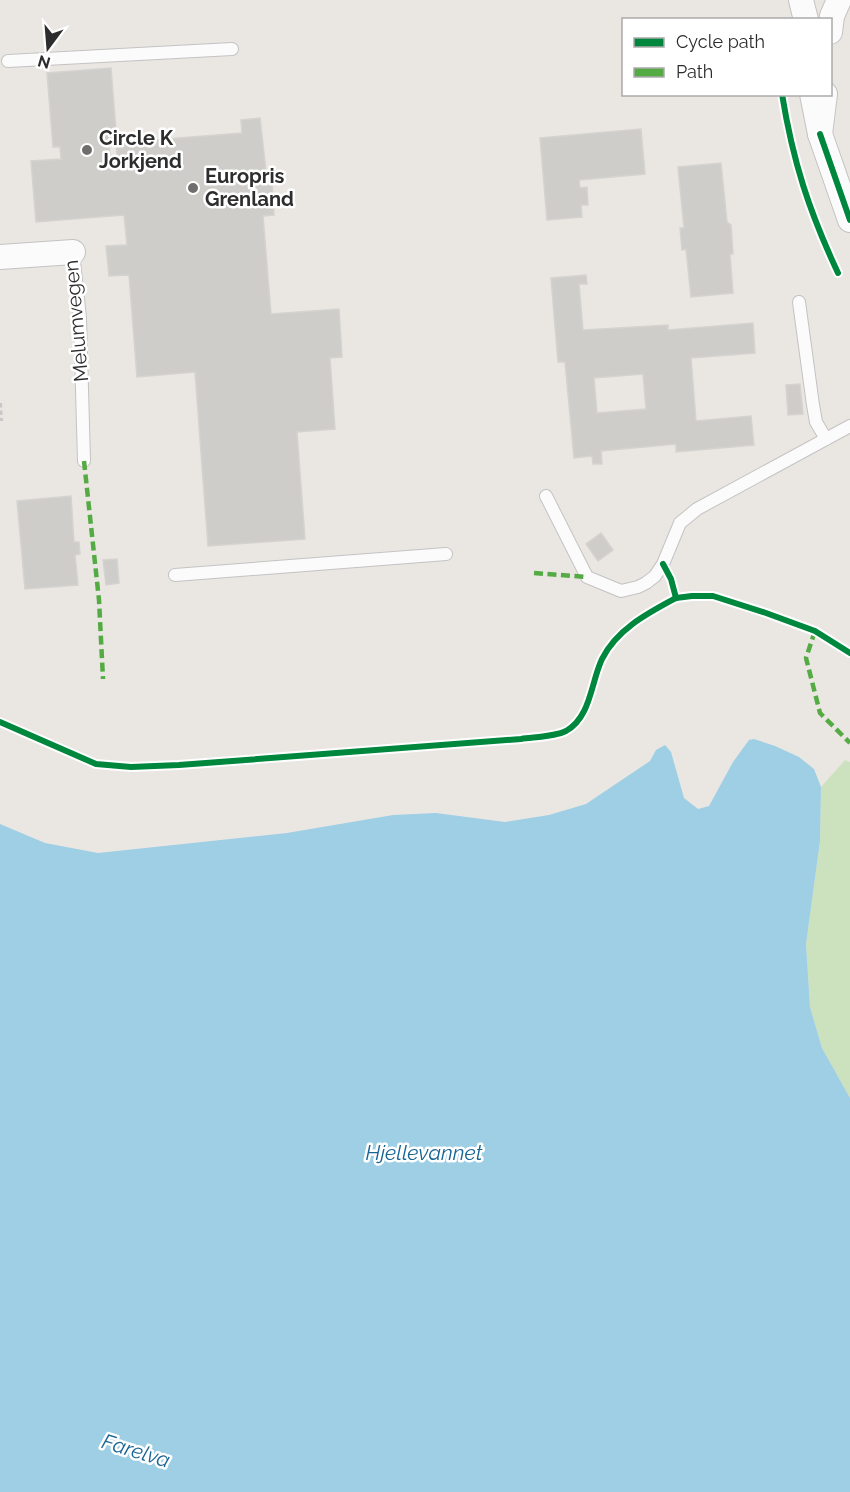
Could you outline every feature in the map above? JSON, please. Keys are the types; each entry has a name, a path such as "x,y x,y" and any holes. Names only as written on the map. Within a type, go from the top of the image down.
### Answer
{"street":[{"path":"801,0 806,18"},
{"path":"832,18 839,0"},
{"path":"812,96 820,134 850,220"},
{"path":"820,134 825,96"},
{"name":"Melumvegen","path":"0,257 73,252"}],"lane":[{"path":"8,61 232,49"},
{"name":"Melumvegen","path":"73,252 80,318 84,461"},
{"path":"799,302 816,422 825,439"},
{"path":"546,496 586,577 621,591 638,587 655,576 663,564 675,534 687,516 850,426"},
{"path":"175,575 446,554"}],"path":[{"path":"0,403 1,421"}],"green space":[{"path":"845,760 850,762 850,1098 822,1048 810,1007 806,944 820,841 821,787"}],"water":[{"name":"Hjellevannet","path":"754,739 799,757 814,769 821,787 820,841 806,944 810,1007 822,1048 850,1098 850,1492 0,1492 0,824 45,843 98,853 287,833 393,815 436,813 505,822 549,815 586,804 650,761 656,750 665,745 671,752 684,798 698,809 709,806 733,762 749,740"}],"building":[{"path":"111,68 117,142 109,143 110,156 117,156 116,143 242,133 241,120 260,118 267,180 272,179 274,215 263,216 271,314 339,309 342,357 330,358 335,429 297,432 305,539 208,546 195,372 137,377 129,275 109,276 106,246 127,245 124,215 36,222 31,161 61,159 60,147 53,147 47,73"},
{"path":"641,129 645,174 579,180 580,188 587,187 588,205 581,205 582,217 547,220 540,138"},
{"path":"721,163 727,222 731,225 733,254 730,254 733,293 691,297 686,249 682,250 680,228 684,228 678,167"},
{"path":"586,275 587,284 579,284 583,330 668,325 668,330 753,323 755,353 691,358 696,421 751,416 754,445 676,452 676,444 601,451 602,464 593,464 592,456 574,458 565,362 558,362 551,278","holes":["643,374 646,409 597,413 594,378"]},
{"path":"800,384 803,414 788,415 786,385"},
{"path":"71,496 74,542 79,542 80,554 75,555 78,585 25,589 17,501"},
{"path":"601,533 613,550 598,561 586,544"},
{"path":"117,559 119,583 106,585 103,560"}],"marked path":[{"path":"84,461 99,600 103,679"},
{"path":"534,573 587,577"},
{"path":"815,631 806,658 820,713 850,743"}],"cycle path":[{"path":"782,96 791,142 803,186 838,273"},
{"path":"820,134 850,220"},
{"path":"663,564 671,579 676,598 713,596 815,631 850,653"},
{"path":"0,722 96,764 131,767 550,736 566,731 581,717 602,659 616,639 644,616 676,598"}],"place":[{"name":"Circle K Jorkjend","path":"87,150"},
{"name":"Europris Grenland","path":"193,188"}],"water label":[{"name":"Farelva","path":"136,1451"}]}
